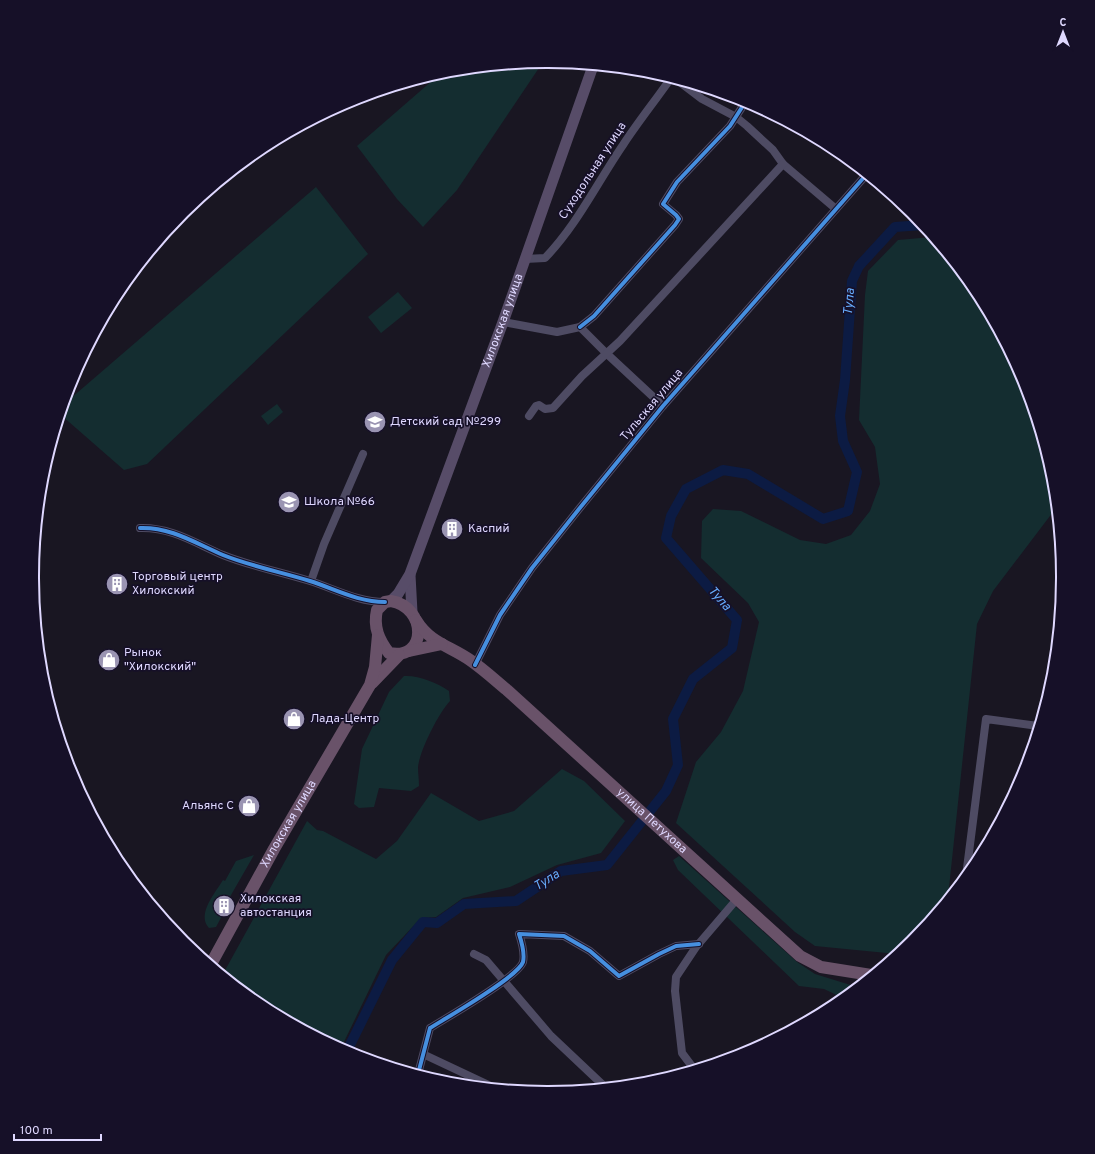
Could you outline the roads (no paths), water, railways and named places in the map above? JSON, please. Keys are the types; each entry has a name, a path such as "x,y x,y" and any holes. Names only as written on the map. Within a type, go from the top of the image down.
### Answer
{"highway":[{"path":"388,602 406,606 414,616 418,637 404,653 370,685 375,667 378,636 376,616 377,610 388,602"},
{"name":"улица Петухова","path":"414,616 423,631 475,665 507,690 800,956 821,967 864,974"},
{"path":"378,636 389,653 404,653 442,644"},
{"name":"Хилокская улица","path":"213,959 274,849 370,685"}],"main road":[{"name":"Хилокская улица","path":"410,574 503,322 592,71"},
{"path":"388,602 398,594 410,574"},
{"path":"410,574 414,616"}],"street":[{"name":"Суходольная улица","path":"525,259 545,258 567,233 623,145 667,83"},
{"path":"687,88 702,99 736,117 773,150 783,164 836,209"},
{"path":"503,322 557,332 580,327 594,316 675,225 679,219 663,204 677,182 730,126 742,107"},
{"path":"529,416 536,406 539,405 545,409 553,408 606,353 620,341 783,164"},
{"name":"Тульская улица","path":"475,665 500,615 532,568 663,406 863,179"},
{"path":"580,327 663,406"},
{"path":"311,581 324,544 363,454"},
{"path":"140,528 157,527 189,538 224,555 311,581 367,602 388,602"},
{"path":"367,602 376,616"},
{"path":"968,863 986,719 1034,725"},
{"path":"691,1065 682,1053 675,991 676,977 699,944 736,899"},
{"path":"420,1069 425,1055 430,1028 467,1006 504,980 523,962 523,948 519,934 564,936 590,951 619,976 676,946 699,944"},
{"path":"474,954 486,960 551,1036 600,1082"},
{"path":"425,1055 480,1081"}],"waterway":[{"name":"Тула","path":"350,1045 392,960 423,922 437,923 464,904 516,901 561,871 607,865 666,791 678,765 673,719 693,679 732,648 737,620 666,538 671,516 686,489 723,470 748,474 823,519 848,511 857,472 843,441 840,416 845,380 852,281 859,266 895,227 915,226"}],"place":[{"name":"Детский сад №299","path":"375,422"},
{"name":"Школа №66","path":"289,502"},
{"name":"Каспий","path":"452,529"},
{"name":"Торговый центр Хилокский","path":"117,584"},
{"name":"Рынок \"Хилокский\"","path":"109,660"},
{"name":"Лада-Центр","path":"294,719"},
{"name":"Альянс С","path":"249,806"},
{"name":"Хилокская автостанция","path":"224,906"}]}
